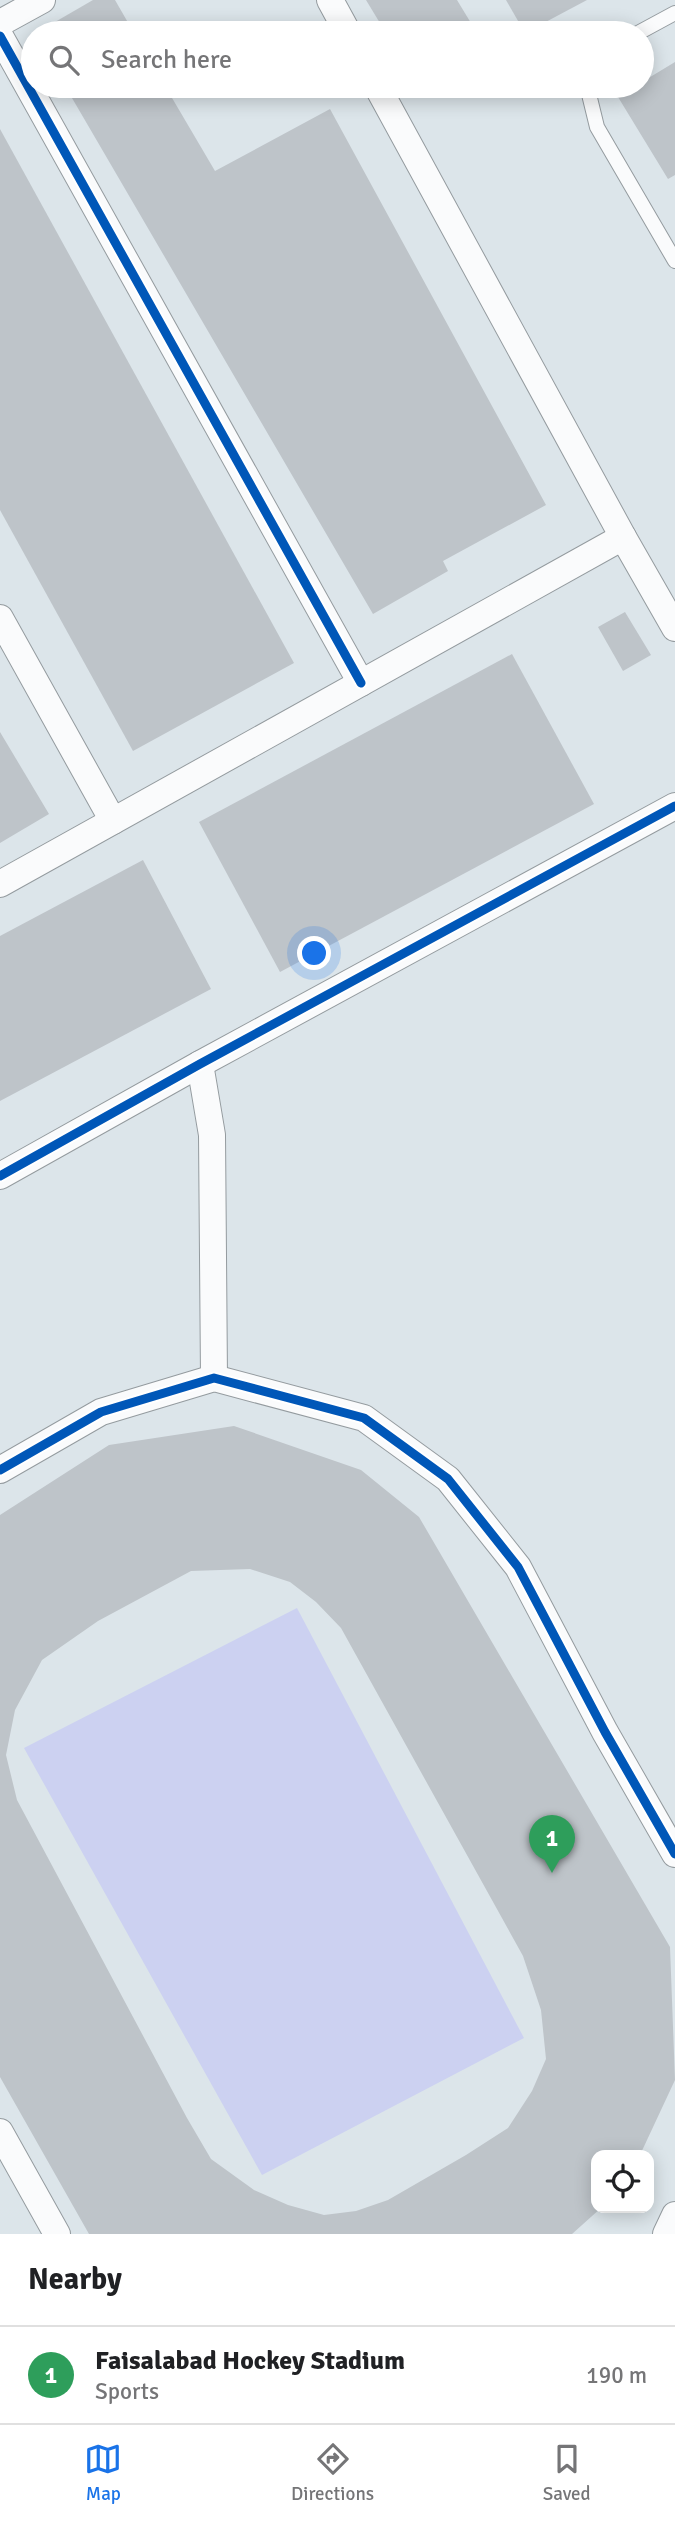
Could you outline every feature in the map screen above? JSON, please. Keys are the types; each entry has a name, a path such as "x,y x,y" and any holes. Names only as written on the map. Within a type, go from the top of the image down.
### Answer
{"street":[{"path":"0,23 42,0"},
{"path":"330,0 341,21"},
{"path":"0,36 21,74"},
{"path":"35,98 361,683"},
{"path":"384,98 675,628"},
{"path":"0,884 623,537"},
{"path":"0,618 114,821"},
{"path":"0,1176 675,806"},
{"path":"200,1064 212,1135 214,1378"},
{"path":"0,1470 101,1412 214,1378 364,1418 448,1479 518,1567 605,1732 675,1854"},
{"path":"0,2132 58,2234"},
{"path":"666,2234 675,2215"}],"lane":[{"path":"654,24 675,13"},
{"path":"590,98 597,127 675,261"}],"shaded area":[{"path":"297,1608 524,2038 262,2175 24,1748"}],"building":[{"path":"93,0 115,0 127,21 57,21"},
{"path":"366,0 457,0 470,21 379,21"},
{"path":"506,0 587,0 548,21 518,21"},
{"path":"675,62 675,175 668,179 619,98 654,98 654,75"},
{"path":"72,98 172,98 215,171 330,109 546,505 443,561 448,571 373,614"},
{"path":"0,129 294,663 133,751 0,510"},
{"path":"625,612 651,655 623,671 598,627"},
{"path":"512,654 594,804 280,972 199,822"},
{"path":"0,732 49,814 0,843"},
{"path":"143,860 211,989 0,1101 0,936"},
{"path":"234,1426 361,1470 419,1517 670,1947 675,2080 642,2150 591,2150 591,2213 595,2213 572,2234 89,2234 0,2077 0,1515 109,1445","holes":["250,1569 290,1582 316,1602 341,1628 523,1956 541,2010 546,2059 532,2091 508,2128 388,2200 356,2211 324,2215 288,2205 254,2190 211,2159 17,1800 6,1755 15,1710 42,1660 98,1621 191,1571"]}],"cycle path":[{"path":"0,36 21,74"},
{"path":"35,98 361,683"},
{"path":"0,1176 675,806"},
{"path":"0,1470 101,1412 214,1378 364,1418 448,1479 518,1567 605,1732 675,1854"}],"place":[{"name":"Faisalabad Hockey Stadium","path":"552,1873"}]}
